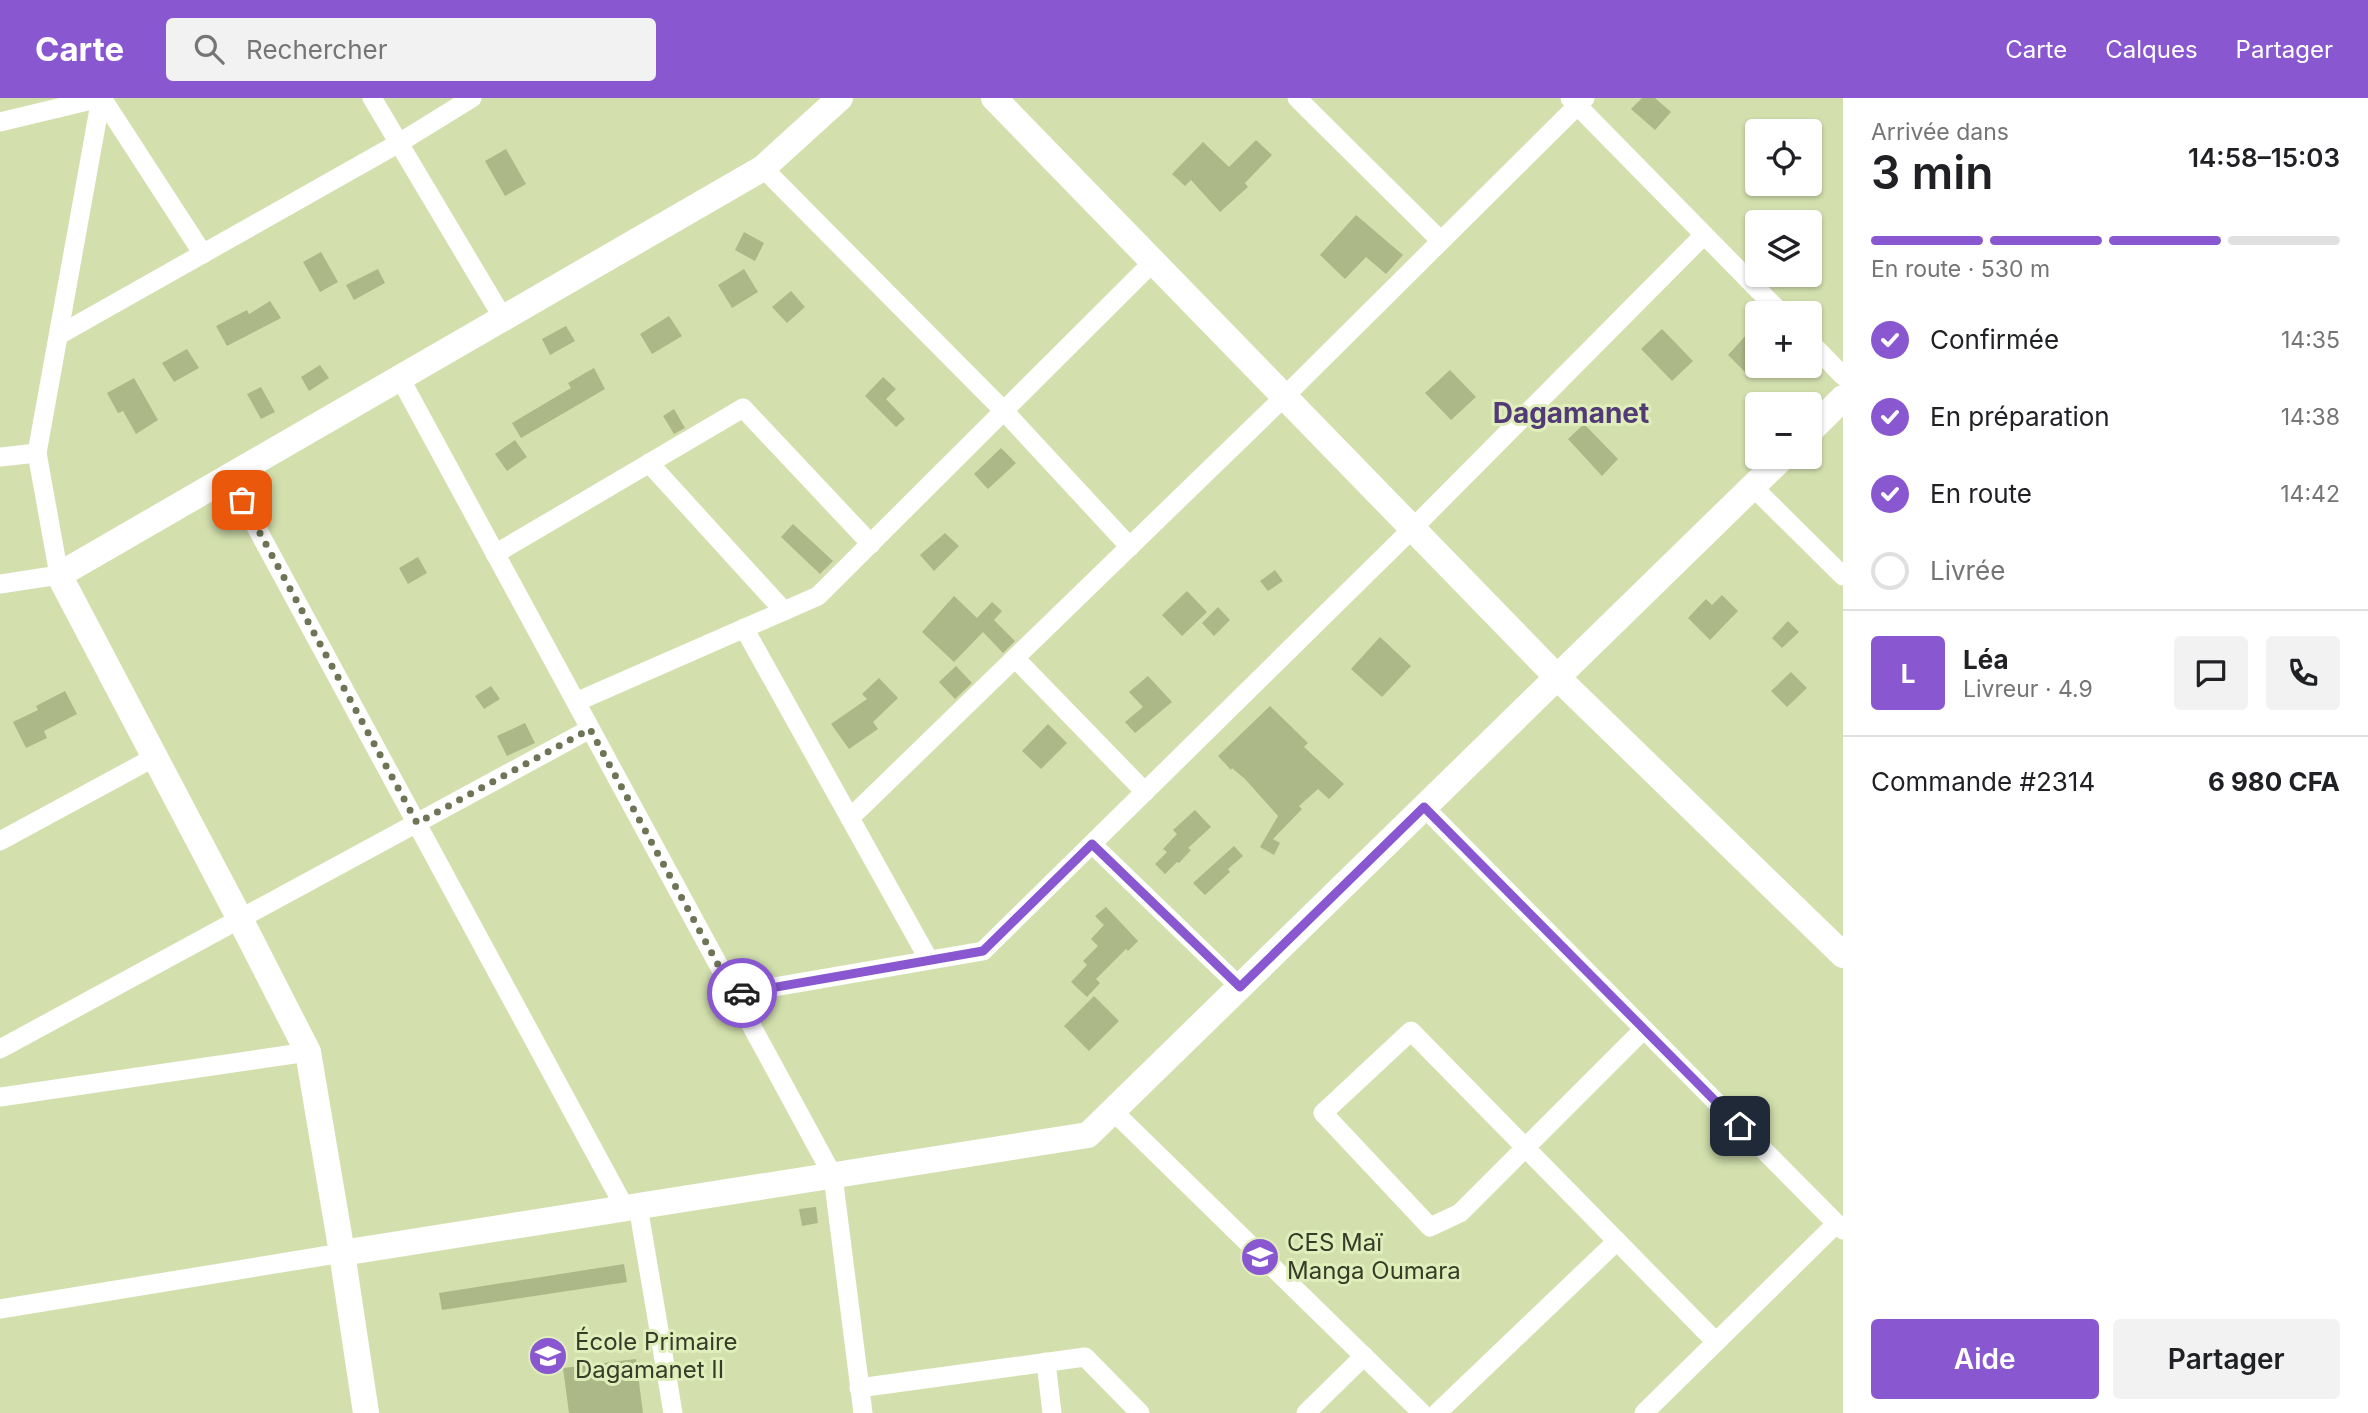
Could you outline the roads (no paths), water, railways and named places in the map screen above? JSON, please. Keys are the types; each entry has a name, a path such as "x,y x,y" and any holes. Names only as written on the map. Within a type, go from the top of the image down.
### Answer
{"street":[{"path":"0,122 101,98"},
{"path":"101,98 203,254"},
{"path":"101,98 37,453 59,575 308,1052 366,1413"},
{"path":"372,98 503,318"},
{"path":"59,335 399,143 472,98"},
{"path":"0,584 59,575 229,477 763,168 840,98"},
{"path":"994,98 1557,677 1843,955"},
{"path":"1297,98 1441,242"},
{"path":"850,818 1441,242 1577,100 1769,301"},
{"path":"763,168 1004,411 1130,547"},
{"path":"734,994 983,951 1412,528 1704,235"},
{"path":"576,702 818,596 1153,262"},
{"path":"1822,354 1843,376"},
{"path":"400,378 833,1176 863,1413"},
{"path":"1822,419 1843,398"},
{"path":"495,554 743,408 870,544"},
{"path":"0,457 37,453"},
{"path":"649,463 784,611"},
{"path":"0,1309 1088,1135 1770,469"},
{"path":"229,477 417,823 632,1207 673,1413"},
{"path":"1752,486 1843,576"},
{"path":"744,628 929,960"},
{"path":"1016,658 1145,792"},
{"path":"0,1049 590,729"},
{"path":"0,841 155,757"},
{"path":"1424,807 1840,1227 1644,1413"},
{"path":"1092,844 1240,987"},
{"path":"1644,1029 1525,1147 1460,1213 1430,1227 1323,1113 1411,1031 1525,1147 1616,1241 1716,1342"},
{"path":"0,1097 308,1052"},
{"path":"1113,1111 1422,1413"},
{"path":"1437,1413 1616,1241"},
{"path":"1306,1413 1364,1356"},
{"path":"859,1388 1085,1357 1140,1413"},
{"path":"1046,1362 1052,1413"}],"place":[{"name":"CES Maï Manga Oumara","path":"1260,1257"},
{"name":"École Primaire Dagamanet II","path":"548,1356"}],"district":[{"name":"Dagamanet","path":"1571,413"}]}
